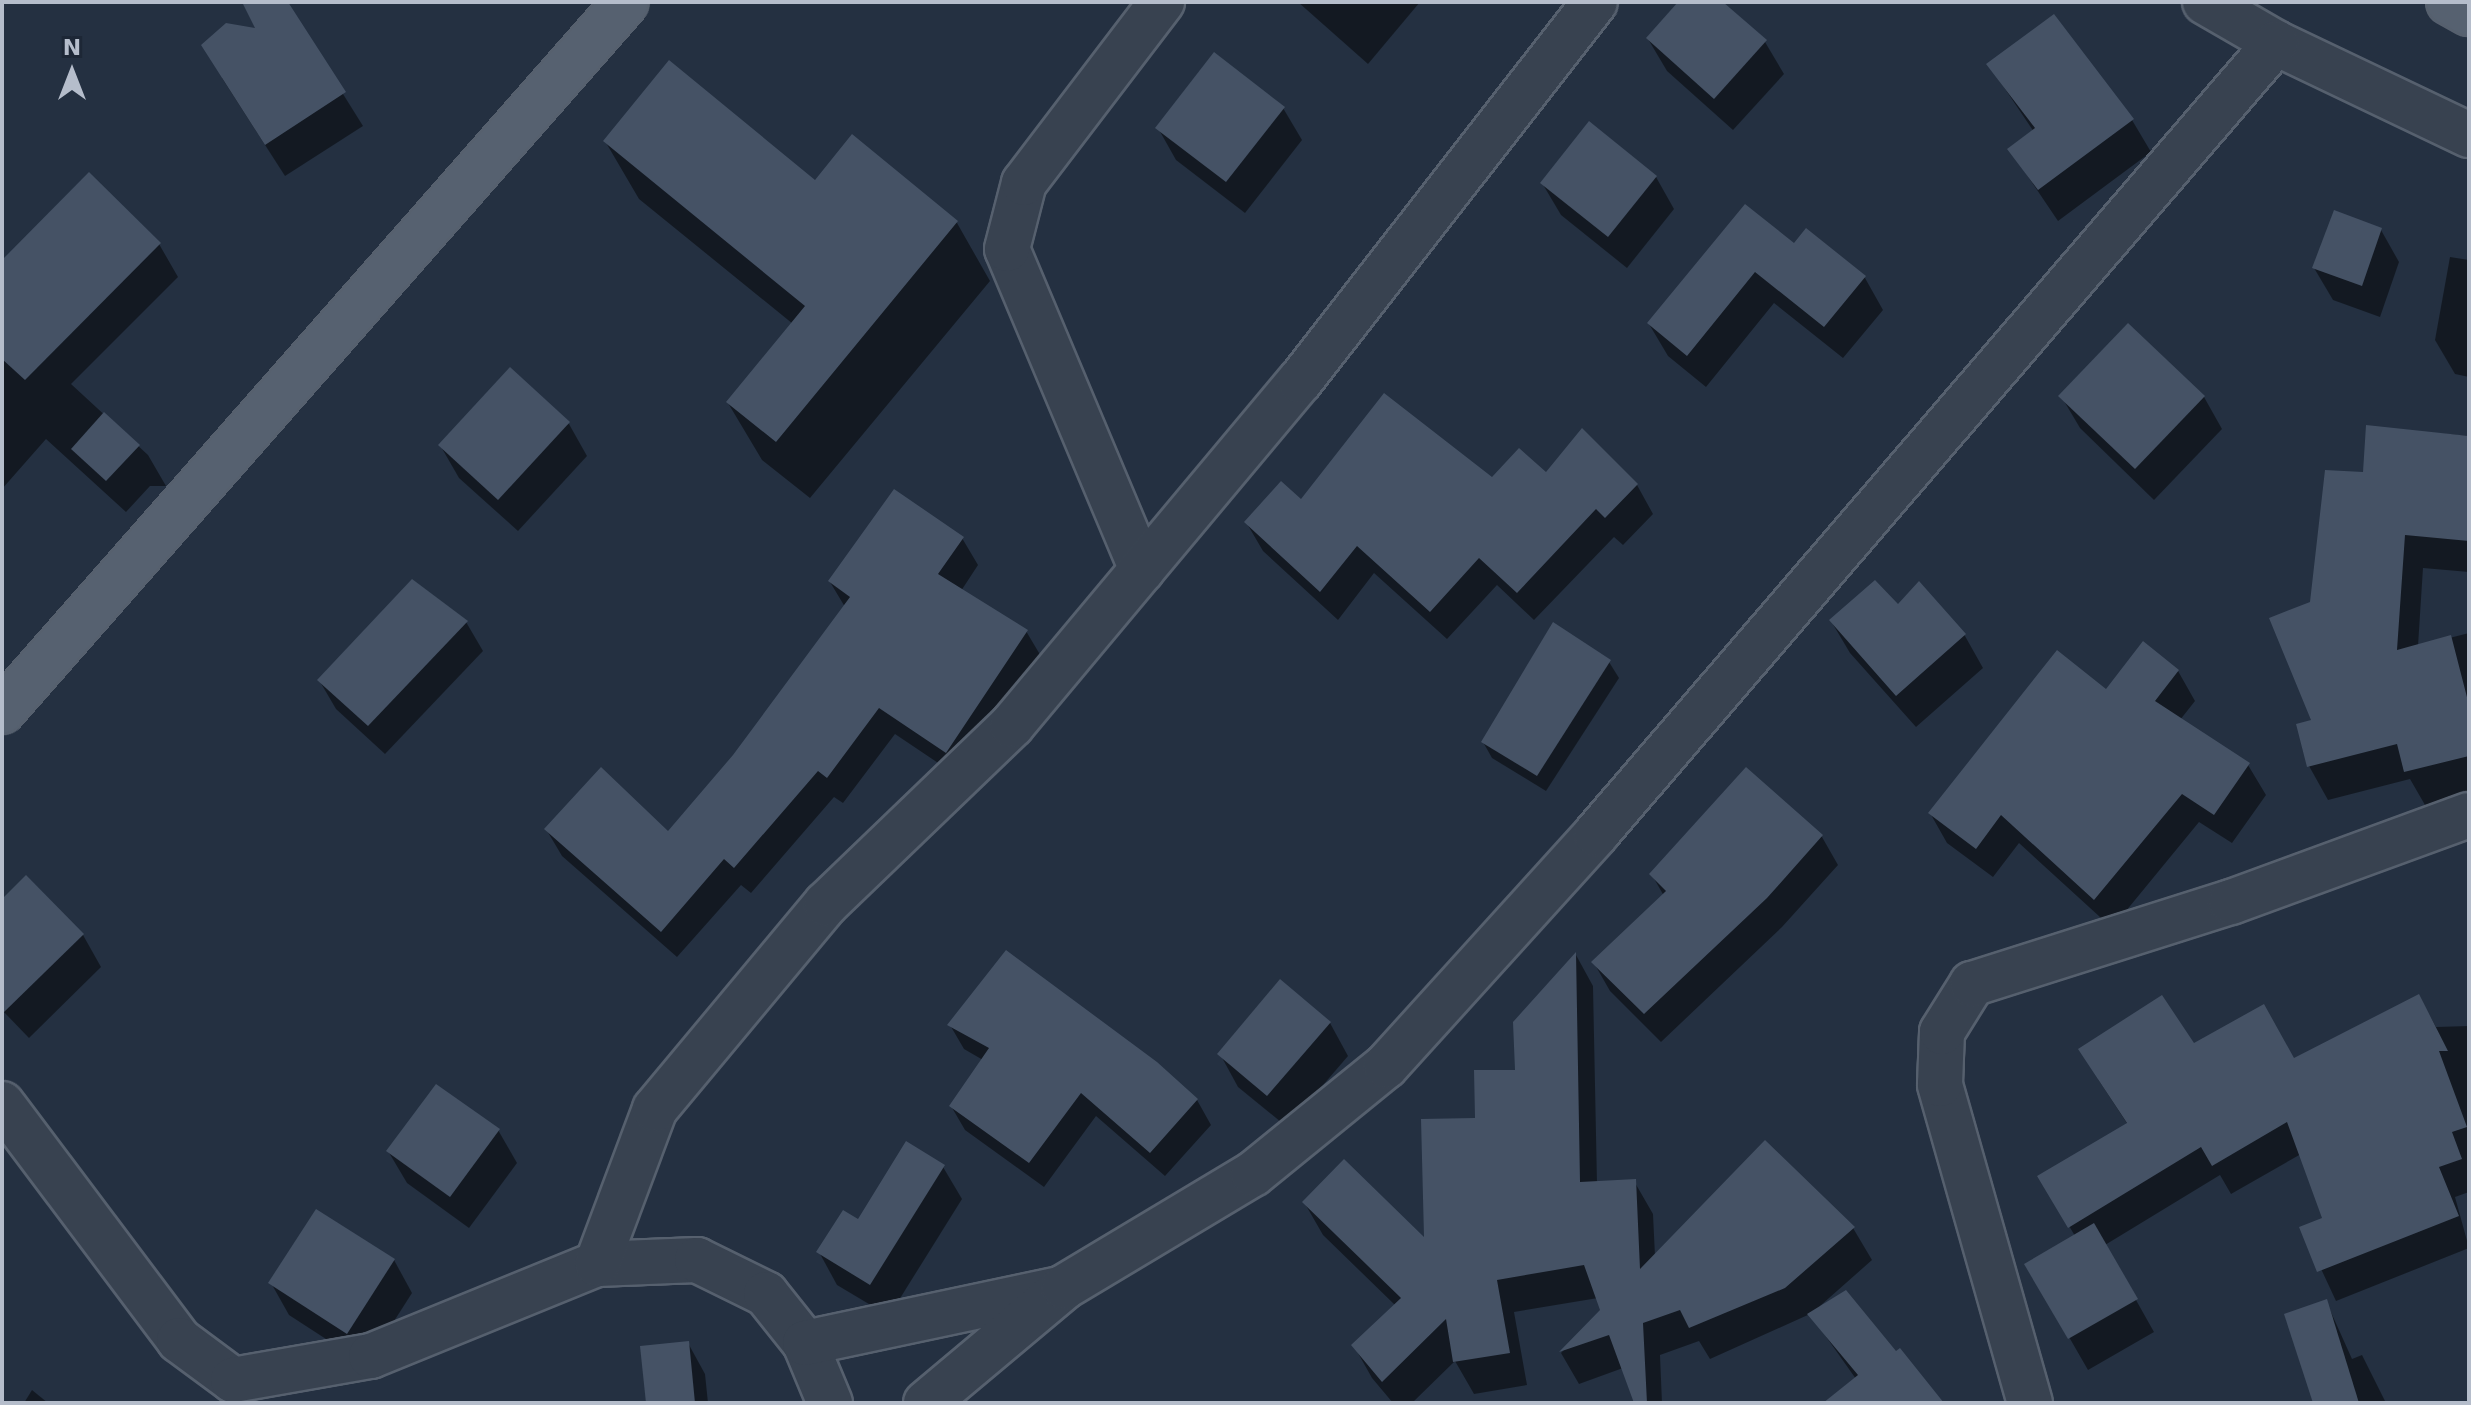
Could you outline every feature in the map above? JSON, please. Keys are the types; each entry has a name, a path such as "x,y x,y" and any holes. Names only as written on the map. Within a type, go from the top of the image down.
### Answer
{"main road":[{"path":"2,711 626,2"},
{"path":"2449,2 2469,13"}],"street":[{"path":"1142,570 1007,249 1024,183 1162,2"},
{"path":"597,1264 655,1109 826,904 1012,725 1300,381 1595,2"},
{"path":"2205,2 2276,43 2469,135"},
{"path":"926,1403 1064,1287 1253,1174 1386,1066 1596,834 2276,43"},
{"path":"2030,1403 1940,1084 1942,1032 1972,984 2231,902 2469,815"},
{"path":"2,1104 179,1340 227,1392 371,1356 597,1264 697,1260 766,1294 805,1343 830,1403"},
{"path":"805,1343 1064,1287"}],"building":[{"path":"242,2 288,2 346,92 265,145 201,45 226,23 255,28"},
{"path":"1678,2 1723,2 1767,40 1714,99 1646,38"},
{"path":"2054,14 2134,119 2038,190 2007,149 2035,128 1986,64"},
{"path":"1214,52 1285,107 1226,182 1155,128"},
{"path":"669,60 815,180 852,134 958,221 776,442 726,402 805,306 603,141"},
{"path":"1589,121 1657,176 1608,237 1540,183"},
{"path":"89,172 161,243 25,380 2,359 2,260"},
{"path":"1745,204 1794,243 1806,228 1866,276 1824,327 1755,272 1687,356 1647,323"},
{"path":"2334,210 2382,228 2362,286 2312,268"},
{"path":"2128,323 2205,396 2135,469 2058,396"},
{"path":"510,367 570,422 498,500 438,445"},
{"path":"1384,393 1492,477 1519,448 1546,472 1582,428 1638,484 1605,518 1596,509 1517,593 1479,558 1430,612 1357,546 1320,592 1244,522 1281,481 1301,499"},
{"path":"104,412 140,445 106,481 71,449"},
{"path":"2366,425 2469,436 2469,541 2405,535 2397,650 2451,635 2469,705 2469,756 2404,772 2397,744 2307,767 2296,724 2311,720 2269,618 2310,602 2325,470 2363,472"},
{"path":"894,489 964,537 938,574 1028,630 946,753 879,708 827,778 818,771 734,868 724,859 661,932 544,829 601,767 668,831 733,755 850,597 828,581"},
{"path":"412,579 468,621 368,726 317,680"},
{"path":"1875,580 1898,604 1919,581 1966,634 1896,696 1829,620"},
{"path":"1553,622 1611,660 1537,776 1481,742"},
{"path":"2143,641 2179,670 2155,701 2250,763 2214,815 2182,794 2094,900 2001,815 1976,849 1928,813 2057,650 2106,689"},
{"path":"1746,767 1823,835 1767,898 1644,1014 1591,962 1666,891 1649,874"},
{"path":"26,875 84,934 2,1014 2,899"},
{"path":"1006,950 1157,1062 1198,1099 1150,1153 1081,1093 1029,1163 949,1106 989,1048 947,1025"},
{"path":"1576,952 1580,1182 1636,1179 1640,1269 1765,1140 1855,1227 1785,1288 1689,1328 1680,1310 1643,1323 1647,1403 1634,1403 1609,1335 1559,1352 1600,1310 1584,1265 1497,1280 1510,1353 1453,1362 1446,1319 1382,1382 1351,1345 1401,1298 1302,1202 1344,1159 1424,1237 1421,1119 1475,1118 1474,1070 1515,1070 1513,1022"},
{"path":"1280,979 1331,1022 1267,1096 1217,1054"},
{"path":"2419,994 2448,1051 2439,1051 2467,1127 2452,1132 2462,1159 2439,1167 2459,1216 2317,1272 2299,1227 2322,1218 2287,1122 2212,1166 2201,1147 2068,1228 2037,1176 2127,1123 2078,1049 2162,995 2194,1043 2264,1004 2294,1058"},
{"path":"436,1084 500,1129 450,1197 386,1151"},
{"path":"906,1141 945,1165 870,1285 816,1252 843,1210 858,1219"},
{"path":"316,1209 395,1259 347,1334 268,1283"},
{"path":"2094,1223 2138,1299 2068,1339 2024,1264"},
{"path":"1846,1290 1896,1351 1900,1348 1944,1403 1823,1403 1858,1375 1807,1314"},
{"path":"2327,1299 2359,1403 2313,1403 2284,1314"},
{"path":"689,1341 695,1403 646,1403 640,1346"}]}
